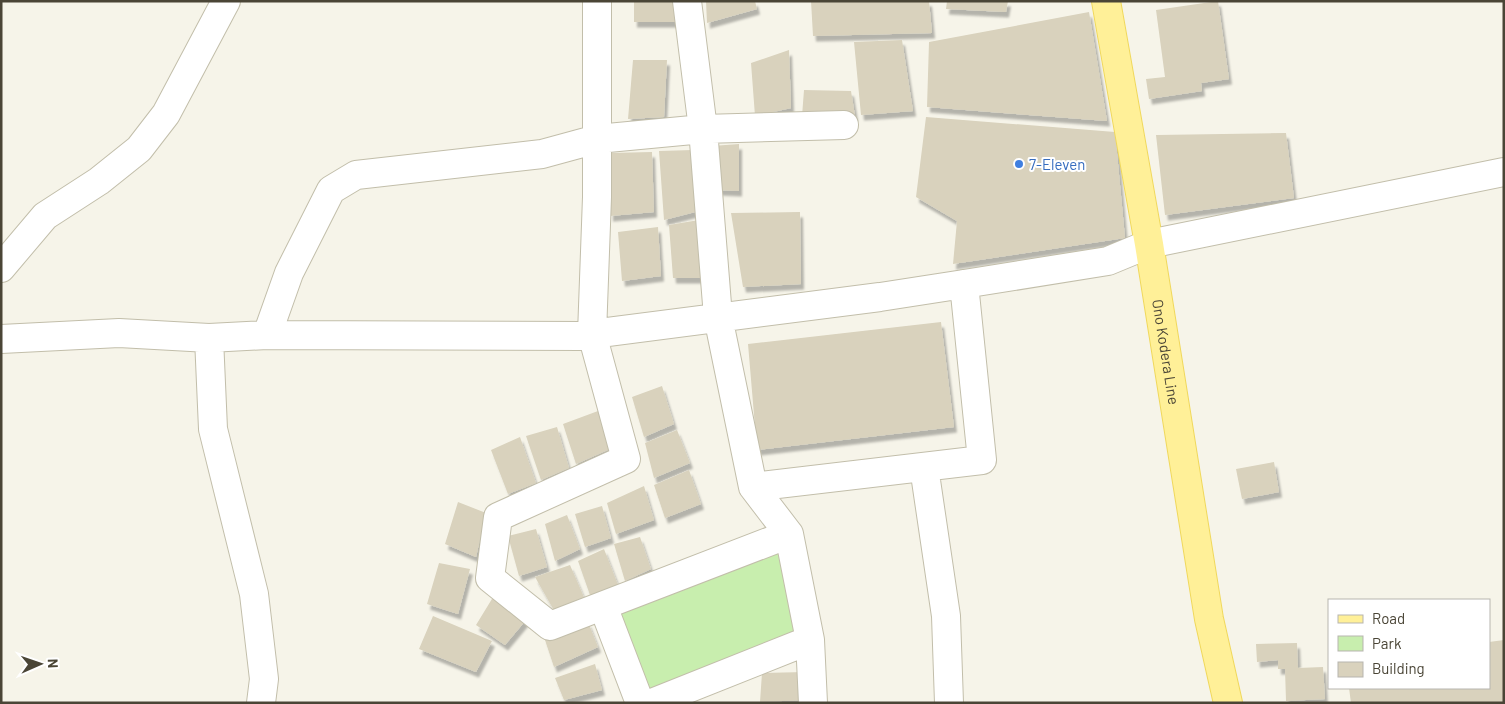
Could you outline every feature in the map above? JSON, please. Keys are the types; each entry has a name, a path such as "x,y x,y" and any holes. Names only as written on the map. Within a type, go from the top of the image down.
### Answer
{"main road":[{"name":"Ono Kodera Line","path":"1106,1 1149,244 1209,620 1228,703"}],"street":[{"path":"1,268 45,216 99,181 139,149 166,114 226,1"},
{"path":"597,1 597,197 592,334 626,459 498,517 490,578 550,626 789,534"},
{"path":"688,1 703,129 718,317 752,487 789,534 810,640 813,703"},
{"path":"267,335 290,272 331,190 356,175 542,154 597,139 703,129 844,125"},
{"path":"1,339 119,333 209,338 267,335 583,336 880,297 1108,261 1149,244 1504,172"},
{"path":"752,487 982,460 964,284"},
{"path":"209,338 213,429 254,594 264,679 261,703"},
{"path":"924,467 946,616 949,703"},
{"path":"603,606 640,703"},
{"path":"652,703 810,640"}],"green space":[{"path":"777,549 799,633 645,698 619,611"}],"building":[{"path":"634,1 678,1 679,22 634,22"},
{"path":"706,1 755,1 757,9 707,23"},
{"path":"811,1 929,1 932,33 813,36"},
{"path":"947,1 1008,1 1006,12 946,9"},
{"path":"1218,1 1229,79 1201,83 1202,91 1149,99 1146,79 1165,77 1156,10"},
{"path":"1089,12 1107,121 927,107 929,42"},
{"path":"902,40 913,111 861,115 854,42"},
{"path":"789,50 791,108 755,116 751,63"},
{"path":"633,60 667,60 664,117 628,119"},
{"path":"804,90 851,91 855,116 802,116"},
{"name":"7-Eleven","path":"926,117 1115,132 1125,238 953,264 957,221 916,197"},
{"path":"1286,133 1294,198 1165,215 1156,135"},
{"path":"739,144 739,191 717,190 712,146"},
{"path":"693,150 699,211 664,220 659,151"},
{"path":"652,152 654,212 610,216 610,153"},
{"path":"800,212 801,284 743,287 731,213"},
{"path":"699,220 702,278 673,278 669,225"},
{"path":"658,227 661,276 622,281 618,232"},
{"path":"941,322 954,427 757,450 748,344"},
{"path":"662,386 674,424 644,437 632,397"},
{"path":"598,411 610,449 576,464 563,424"},
{"path":"557,427 569,468 541,480 526,436"},
{"path":"677,430 690,463 654,478 645,443"},
{"path":"520,437 536,483 508,494 491,450"},
{"path":"1274,462 1279,492 1242,499 1236,469"},
{"path":"689,470 701,504 665,518 654,485"},
{"path":"644,486 654,520 616,534 607,503"},
{"path":"458,502 486,513 476,557 445,544"},
{"path":"602,506 611,538 585,547 575,514"},
{"path":"567,515 580,549 555,561 545,524"},
{"path":"536,529 547,567 519,576 508,536"},
{"path":"640,537 651,569 625,581 614,544"},
{"path":"604,549 618,585 590,595 578,561"},
{"path":"439,563 470,569 458,614 427,604"},
{"path":"570,565 586,602 555,612 535,577"},
{"path":"495,594 526,620 505,645 476,625"},
{"path":"433,616 492,641 476,672 419,649"},
{"path":"588,622 598,647 554,667 544,637"},
{"path":"1504,640 1504,703 1351,703 1349,689 1490,689 1490,642"},
{"path":"1297,643 1298,668 1323,667 1325,699 1286,701 1285,669 1278,669 1278,660 1257,662 1256,644"},
{"path":"595,664 602,690 564,700 555,678"},
{"path":"805,672 805,700 760,702 762,673"}],"place":[{"name":"7-Eleven","path":"1019,164"}]}
